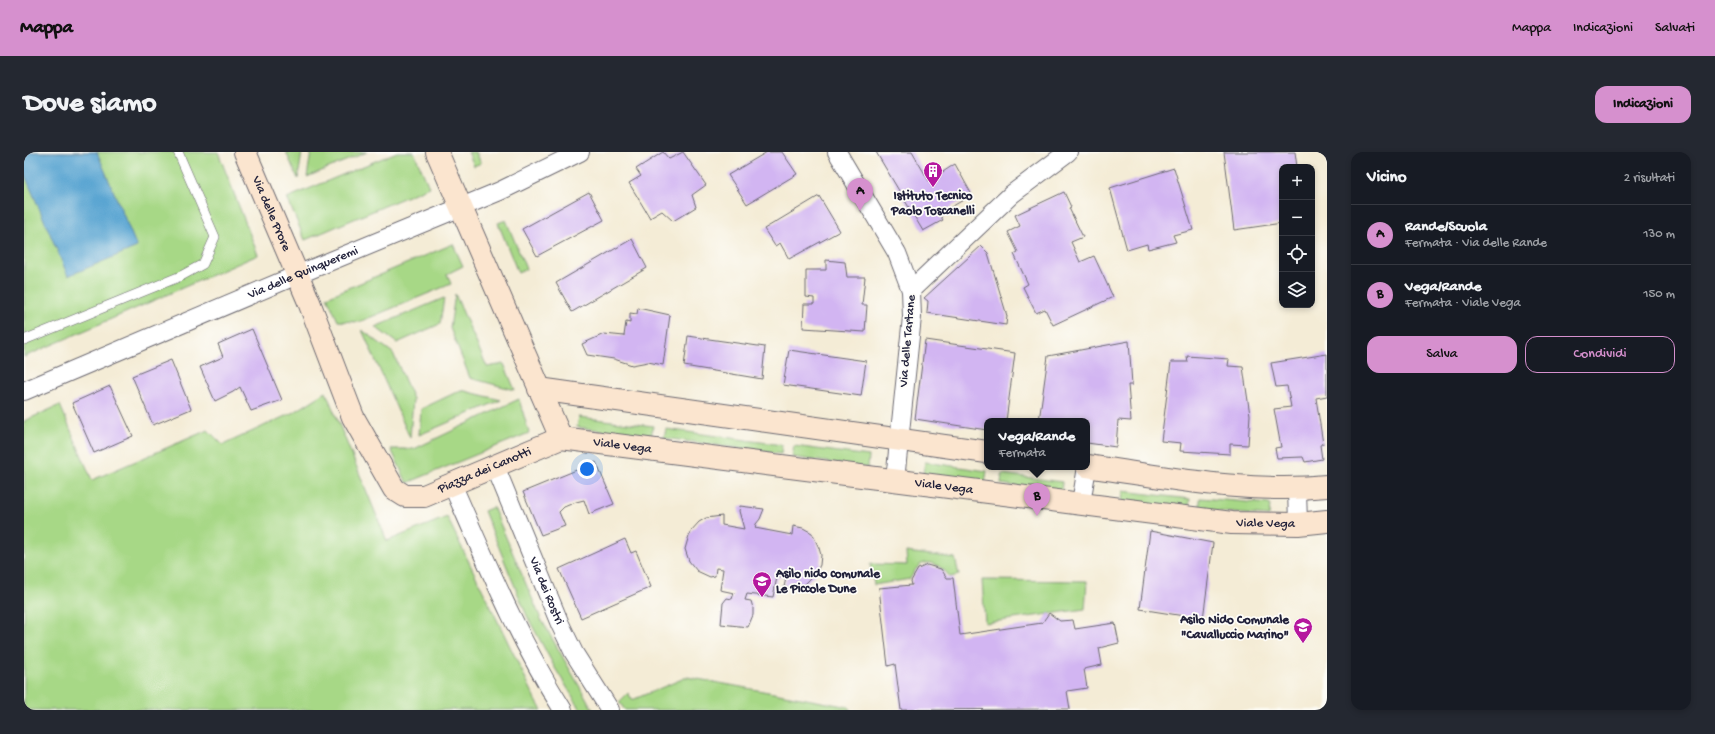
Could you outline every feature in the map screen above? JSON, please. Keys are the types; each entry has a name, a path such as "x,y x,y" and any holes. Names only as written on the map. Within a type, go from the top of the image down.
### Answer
{"street":[{"name":"Via delle Prore","path":"245,152 297,275"},
{"path":"437,152 560,438"},
{"name":"Via delle Quinqueremi","path":"24,391 514,185 580,152"},
{"path":"837,152 897,253 911,290"},
{"name":"Via delle Tartane","path":"894,480 912,317 911,290 1012,194 1068,152"},
{"name":"Piazza dei Canotti","path":"297,275 353,417 391,484 400,493 412,497 424,496 560,438"},
{"path":"539,389 984,452"},
{"name":"Viale Vega","path":"560,438 1232,523 1298,524 1327,521"},
{"name":"Via dei Rostri","path":"495,466 560,624 574,653 610,710"},
{"path":"1090,466 1244,487 1297,489 1327,486"},
{"path":"1081,504 1086,470"},
{"path":"452,484 516,626 531,656 563,710"},
{"path":"1297,489 1298,524"}],"lane":[{"path":"24,340 181,276 203,264 215,237 178,152"}],"green space":[{"path":"24,152 218,152 258,255 24,357"},
{"path":"286,152 302,152 298,179"},
{"path":"311,152 367,152 307,177"},
{"path":"397,152 414,152 429,187 305,240 287,198"},
{"path":"468,152 476,152 481,163 474,166"},
{"path":"506,220 526,269 518,273 498,223"},
{"path":"453,244 463,266 447,274 451,284 359,322 338,321 327,297"},
{"path":"455,294 487,367 504,364 515,390 470,378 450,328"},
{"path":"444,298 440,324 397,343 375,327"},
{"path":"362,330 393,353 413,399 410,438"},
{"path":"461,390 501,400 419,435 421,409"},
{"path":"326,392 387,541 447,517 542,710 24,710 24,421 60,405 92,480 208,430 223,445 296,411"},
{"path":"519,399 529,433 407,483 391,449 414,449"},
{"path":"579,417 653,426 651,437 577,427"},
{"path":"666,429 782,445 781,454 664,438"},
{"path":"794,446 869,456 868,468 792,457"},
{"path":"925,462 987,471 985,483 923,474"},
{"path":"1002,474 1062,482 1061,493 1001,484"},
{"path":"1123,491 1190,499 1188,510 1122,501"},
{"path":"1200,498 1270,504 1269,516 1200,510"},
{"path":"493,507 541,619 593,710 581,710 555,668 527,616 484,511"},
{"path":"906,552 955,558 959,575 950,577 935,564 925,563 917,568 910,579 874,585 870,564 907,565"},
{"path":"982,580 1087,581 1085,609 985,623"},
{"path":"687,677 849,707 850,710 625,710 619,702 628,693 632,700"}],"water":[{"path":"24,152 97,152 137,247 68,276 24,173"}],"building":[{"path":"663,152 669,159 683,152 706,185 692,195 696,207 673,221 662,211 650,218 629,183 641,176 636,169"},
{"path":"767,152 782,152 797,174 747,204 728,175"},
{"name":"Istituto Tecnico Paolo Toscanelli","path":"876,152 912,152 929,181 955,164 972,195 939,214 943,220 923,231"},
{"path":"1224,152 1295,152 1297,164 1279,164 1279,223 1234,230"},
{"path":"1174,168 1193,230 1173,235 1176,242 1148,249 1147,244 1127,250 1110,188"},
{"path":"589,192 604,220 537,256 522,229"},
{"path":"1064,192 1071,207 1069,208 1083,237 1071,242 1080,262 1094,256 1113,297 1053,325 1045,309 1036,313 1023,287 1028,284 1014,254 1018,252 1008,232 1020,226 1015,215"},
{"path":"819,196 840,231 789,259 780,243 775,246 764,229"},
{"path":"632,239 647,268 572,312 556,283"},
{"path":"981,246 988,253 1007,316 1006,325 927,313 928,301 924,298"},
{"path":"826,260 845,262 847,277 865,277 862,305 867,305 865,332 803,328 804,304 814,304 814,298 806,297 806,270 826,270"},
{"path":"638,308 670,315 663,365 648,362 632,365 614,359 587,355 582,344 604,334 624,336 626,322 630,323 630,313 637,314"},
{"path":"252,329 282,400 251,411 240,387 215,401 200,367 223,357 218,344"},
{"path":"688,336 765,347 762,379 684,366"},
{"path":"925,340 1015,353 1006,418 984,418 984,430 915,419"},
{"path":"1129,341 1132,385 1128,385 1131,421 1118,420 1116,447 1090,443 1090,418 1039,418 1048,356"},
{"path":"789,350 866,361 861,396 783,385"},
{"path":"1327,354 1327,396 1316,398 1323,444 1320,445 1322,459 1305,462 1303,457 1277,458 1275,448 1281,447 1274,409 1291,407 1287,386 1276,387 1271,363"},
{"path":"1187,356 1229,359 1228,366 1243,367 1250,415 1248,445 1230,444 1230,454 1180,451 1181,443 1161,441 1171,362 1188,362"},
{"path":"171,360 191,409 153,425 132,376"},
{"path":"110,386 133,436 94,453 72,403"},
{"path":"596,462 614,504 589,514 584,500 564,507 559,512 565,526 541,535 523,492"},
{"path":"740,506 764,509 755,528 792,535 793,526 803,528 812,533 821,555 820,565 816,573 804,585 790,588 784,587 786,578 777,577 773,597 747,594 745,600 751,601 753,608 753,615 748,627 721,624 723,603 727,598 732,599 734,593 720,590 723,569 716,568 715,576 710,577 697,571 689,561 685,549 690,532 699,522 706,518 722,516 722,525 744,529 739,511"},
{"path":"1150,531 1213,543 1203,619 1140,609"},
{"path":"625,539 631,553 636,551 651,587 581,618 559,569"},
{"path":"927,565 941,569 947,578 953,578 960,635 1042,623 1049,613 1060,621 1073,620 1075,629 1115,623 1119,643 1099,648 1102,665 1084,669 1087,688 1067,691 1070,709 901,710 895,664 888,666 879,588 912,585 911,581 918,569"}],"place":[{"name":"Istituto Tecnico Paolo Toscanelli","path":"933,188"},
{"name":"Rande/Scuola","path":"860,211"},
{"name":"Vega/Rande","path":"1037,516"},
{"name":"Asilo nido comunale Le Piccole Dune","path":"762,598"},
{"name":"Asilo Nido Comunale \"Cavalluccio Marino\"","path":"1303,644"}]}
